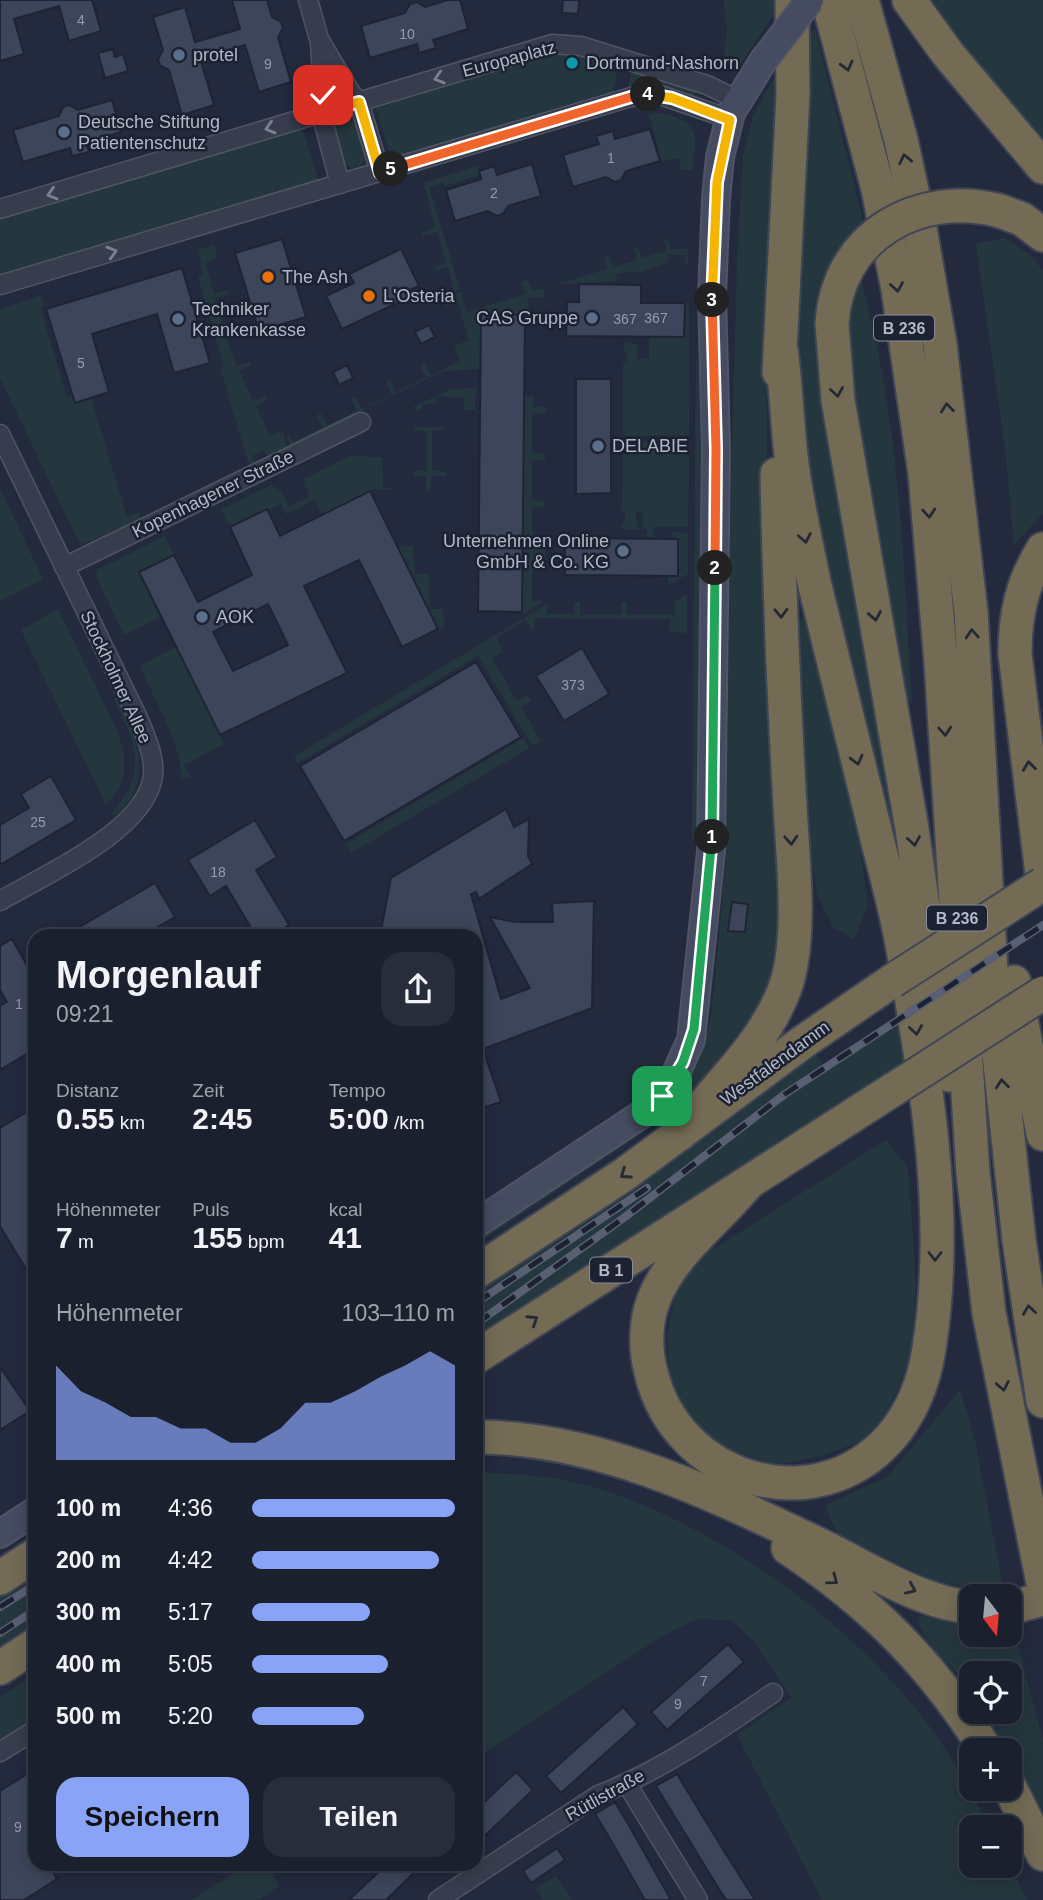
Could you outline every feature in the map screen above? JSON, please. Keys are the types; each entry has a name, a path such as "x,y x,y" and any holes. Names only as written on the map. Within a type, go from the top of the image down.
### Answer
{"highway":[{"path":"680,1134 754,1045 774,1012 785,986 791,957 792,865 776,436 793,85 792,0"},
{"name":"B 236","path":"828,0 853,88 886,227 925,474 941,663 973,1173 989,1313 1043,1583"},
{"name":"B 236","path":"862,0 901,140 920,228 940,344 971,612 992,989 1019,1240 1043,1401"},
{"path":"909,0 948,54 1043,167"},
{"path":"973,1173 959,1144 912,829 835,380 832,324 835,303 844,276 866,245 889,225 921,210 950,204 981,206 1022,219 1043,235"},
{"path":"747,1184 723,1213 677,1258 653,1301 647,1326 648,1360 654,1388 667,1416 683,1437 717,1465 743,1476 766,1481 789,1482 821,1478 847,1469 870,1456 889,1439 905,1418 918,1392 933,1325 935,1205 931,1121 901,936 806,541 791,454 781,349"},
{"path":"1043,549 1028,575 1019,600 1015,625 1017,667 1043,883"},
{"path":"981,775 1001,841 1012,973 1043,1135"},
{"name":"Westfalendamm","path":"483,1267 680,1134 878,990 1043,883"},
{"name":"B 1","path":"483,1353 1043,993"},
{"path":"483,1437 516,1437 579,1450 649,1471 748,1512 903,1586 958,1605"},
{"path":"694,1489 819,1569 890,1627 929,1669 979,1738"},
{"path":"0,1578 28,1560"},
{"path":"1022,1605 1043,1599"},
{"path":"0,1668 28,1650"},
{"path":"1016,1801 1043,1854"}],"street":[{"path":"307,0 319,39 324,102 321,113 340,184"},
{"path":"483,1219 654,1104 678,1072 694,1029 711,852 716,449 713,253 719,169 734,110 763,61 810,0"},
{"path":"319,39 359,102 380,173"},
{"name":"Europaplatz","path":"0,209 552,44 582,46 707,85 734,110"},
{"path":"0,285 642,94 734,110"},
{"name":"Kopenhagener Straße","path":"64,567 361,422"},
{"name":"Stockholmer Allee","path":"0,434 144,733 152,759 152,780 140,809 115,833 0,901"},
{"path":"0,1534 28,1516"},
{"name":"Rütlistraße","path":"483,1870 598,1795 627,1784 720,1730 773,1693"},
{"path":"0,1752 28,1734"},
{"path":"627,1784 698,1900"},
{"name":"Rütlistraße","path":"438,1900 482,1871"}],"shaded area":[{"path":"723,0 778,0 779,6 739,66 727,70 723,69 727,27"},
{"path":"919,0 1043,0 1043,154"},
{"path":"815,29 864,224 837,259 918,931 909,936 808,509 795,347 805,41"},
{"path":"570,51 611,64 617,78 612,95 393,164 375,106 553,52"},
{"path":"783,61 767,390 766,572 778,806 779,924 769,1000 748,1044 682,1106 483,1240 483,1233 653,1121 689,1079 699,1061 711,1018 726,861 737,264 743,155 754,114"},
{"path":"632,68 696,90 694,96 658,86 628,88"},
{"path":"656,113 681,119 692,130 695,147 692,170 682,169 678,158 662,162 649,115"},
{"path":"344,118 354,124 363,141 365,160 358,169 347,165 343,160 336,140 335,127"},
{"path":"302,128 320,185 0,280 0,217"},
{"path":"477,166 480,175 445,186 443,183 429,187 460,289 454,291 448,267 434,271 433,268 446,263 437,232 423,236 422,232 435,228 424,183"},
{"path":"1005,238 1031,255 1043,271 1043,513 1014,545 1005,447 976,244"},
{"path":"668,239 671,249 688,249 688,265 685,265 685,255 668,254 668,262 642,272 617,273 616,281 558,284 607,269 604,257 609,256 613,267 637,260 634,248 638,247 642,258 667,251 664,240"},
{"path":"214,245 218,258 205,263 214,294 228,290 229,294 215,298 225,330 239,326 240,329 226,334 236,366 249,362 251,365 239,371 253,401 265,396 267,399 256,406 270,435 282,430 287,446 268,456 264,450 252,456 255,462 249,465 220,368 224,366 198,277 203,275 198,250"},
{"path":"860,277 884,382 892,435 912,703 904,697 857,430 847,351 848,309"},
{"path":"528,280 532,291 544,288 545,297 528,297 529,311 525,311 525,315 481,315 480,369 443,371 290,445 287,437 289,435 293,442 323,427 317,415 321,413 327,425 357,411 351,398 355,397 362,409 392,394 386,382 390,380 396,392 426,377 420,365 424,363 431,375 460,361 454,346 469,340 458,303 445,307 444,303 456,299 455,293 461,292 467,312 525,294 522,282"},
{"path":"41,296 44,305 40,308 67,397 72,396 75,403 91,398 127,517 139,512 140,518 84,544 78,540 0,378 0,309"},
{"path":"685,303 689,303 689,435 625,436 623,363 626,362 627,352 624,351 624,343 637,344 637,359 649,359 649,337 684,337"},
{"path":"696,353 703,412 700,837 692,840"},
{"path":"476,388 475,410 464,410 463,397 437,397 436,403 423,404 421,410 413,407 451,389"},
{"path":"524,396 533,396 533,407 546,407 546,413 532,413 532,453 545,454 545,460 532,460 532,500 545,501 545,507 532,507 532,540 545,541 545,560 532,560 532,601 544,601 522,615"},
{"path":"415,427 445,429 432,431 432,471 444,471 446,474 432,476 430,490 426,489 426,476 413,476 415,471 426,471 427,431 413,431"},
{"path":"625,442 689,443 688,527 653,527 653,537 646,537 647,529 642,529 642,512 636,512 638,529 622,529 622,523 625,522 625,512 622,511"},
{"path":"350,456 382,457 383,487 395,489 375,489 322,514 315,500 286,514 281,504 230,527 221,510 271,485 281,491 289,506 309,497 304,479"},
{"path":"0,489 43,579 0,601"},
{"path":"672,532 688,533 688,574 668,585 668,578 678,577 679,538 672,537"},
{"path":"165,536 174,555 139,573 160,617 124,635 97,579 97,570"},
{"path":"397,546 413,546 415,574 429,574 430,609 443,609 444,628 438,630"},
{"path":"687,595 687,633 670,632 670,619 535,618 533,632 526,620 496,638 503,651 492,658 517,701 528,695 532,700 521,707 541,741 532,746 478,656 298,763 294,756 547,604 547,614 574,614 574,602 580,602 580,615 621,615 621,602 627,602 627,615 674,615 674,602"},
{"path":"58,609 117,730 123,750 123,778 114,796 106,804 21,630"},
{"path":"811,616 851,784 868,905 854,939 833,927 817,894 806,817 796,621"},
{"path":"176,647 224,744 184,765 190,777 181,778 172,734 140,666"},
{"path":"117,697 136,743 139,775 127,804 114,816 111,813 131,785 135,758 128,730 114,700"},
{"path":"523,738 529,748 351,853 346,844"},
{"path":"905,1020 905,1064 483,1337 483,1283 813,1051 827,1071"},
{"path":"886,1140 908,1168 916,1283 911,1356 886,1416 861,1441 825,1455 775,1465 724,1448 692,1422 670,1388 667,1337 677,1284 710,1251"},
{"path":"960,1390 975,1440 1002,1582 959,1586 938,1582 839,1536 824,1506 887,1477"},
{"path":"483,1472 562,1480 612,1493 656,1511 745,1559 828,1620 900,1690 930,1727 959,1772 959,1801 975,1801 983,1815 959,1815 959,1878 1016,1878 1027,1900 822,1900 737,1735 791,1698 755,1642 731,1620 697,1619 662,1636 483,1753"},
{"path":"28,1576 28,1637 0,1655 0,1594"},
{"path":"918,1615 959,1625 959,1647 1019,1647 1043,1740 1043,1816 1022,1778 1022,1738 999,1738 990,1724 1022,1724 1022,1661 959,1661 959,1676 934,1649 922,1629"},
{"path":"28,1679 28,1725 0,1743 0,1697"},
{"path":"237,1871 272,1871 278,1887 258,1900 192,1900"},
{"path":"556,1876 572,1900 544,1900 536,1888"}],"building":[{"path":"0,0 92,0 101,31 69,41 59,6 14,19 24,54 0,61"},
{"path":"232,0 267,0 272,17 281,22 283,28 278,37 291,82 259,92 245,45 200,58 214,105 182,115 169,70 160,65 158,59 163,50 153,17 185,7 195,42 240,29"},
{"path":"448,0 460,0 468,29 433,40 436,48 419,53 417,44 370,58 361,26 405,13 410,4 417,2 425,7"},
{"path":"563,0 579,0 578,14 562,13"},
{"path":"113,49 115,57 123,54 128,71 105,78 98,53"},
{"path":"112,100 121,132 86,143 89,152 72,156 70,148 23,162 13,130 59,116 63,107 69,105 78,110"},
{"path":"650,129 660,161 626,171 621,180 615,182 606,177 573,187 563,155 599,144 596,136 613,131 615,139"},
{"path":"532,164 541,196 508,206 503,214 497,216 488,211 455,221 446,190 481,179 479,171 494,166 497,175"},
{"name":"The Ash","path":"282,239 306,317 259,331 235,253"},
{"name":"L'Osteria","path":"401,249 419,286 409,290 412,296 342,329 326,296 354,283 349,274"},
{"path":"182,268 210,363 174,373 157,314 92,334 109,392 75,403 46,309"},
{"path":"579,284 641,285 641,303 685,303 684,337 566,336 567,302 579,302"},
{"path":"481,314 525,315 522,612 478,611"},
{"path":"429,325 435,337 421,344 415,332"},
{"path":"347,365 353,378 339,385 333,372"},
{"path":"576,379 611,379 611,493 576,494"},
{"name":"AOK","path":"370,491 438,629 402,647 359,560 304,586 347,673 220,735 139,572 174,555 198,602 252,575 230,527 267,509 280,536","holes":["268,604 288,645 233,671 213,632"]},
{"path":"565,538 678,539 678,576 565,575"},
{"path":"582,648 609,694 564,721 536,676"},
{"path":"476,662 521,737 344,841 300,766"},
{"path":"51,776 76,820 0,865 0,825 29,808 21,794"},
{"path":"506,809 514,827 529,819 528,856 532,864 479,899 476,892 471,894 481,929 381,929 391,878"},
{"path":"255,820 277,857 256,870 289,925 282,929 252,929 226,886 210,896 188,860"},
{"path":"155,883 175,917 154,929 76,929"},
{"path":"594,901 592,1008 483,1049 483,936 501,999 530,988 490,917 515,922 553,922 552,903"},
{"path":"732,902 748,904 745,932 728,931"},
{"path":"12,939 28,967 28,1053 0,1070 0,1006 7,1002 0,990 0,946"},
{"path":"483,1049 501,1102 483,1108"},
{"path":"28,1111 28,1272 0,1226 0,1128"},
{"path":"0,1367 28,1408 28,1412 0,1430"},
{"path":"728,1644 744,1662 667,1730 651,1712"},
{"path":"623,1707 638,1724 561,1793 546,1776"},
{"path":"516,1772 533,1790 483,1837 483,1803"},
{"path":"28,1773 28,1871 52,1871 57,1879 24,1900 0,1900 0,1791"},
{"path":"677,1774 755,1900 726,1900 714,1881 656,1786"},
{"path":"615,1802 671,1900 645,1900 595,1814"},
{"path":"557,1848 565,1860 531,1883 523,1871"},
{"path":"380,1871 416,1871 386,1900 349,1900"}],"railway":[{"path":"483,1319 625,1217 785,1094 1043,925"},
{"path":"483,1298 647,1188"},
{"path":"0,1607 28,1589"},
{"path":"0,1633 28,1615"}],"place":[{"name":"protel","path":"179,55"},
{"name":"Dortmund-Nashorn","path":"572,63"},
{"name":"Deutsche Stiftung Patientenschutz","path":"64,132"},
{"name":"The Ash","path":"268,277"},
{"name":"L'Osteria","path":"369,296"},
{"name":"CAS Gruppe","path":"592,318"},
{"name":"Techniker Krankenkasse","path":"178,319"},
{"name":"DELABIE","path":"598,446"},
{"name":"Unternehmen Online GmbH & Co. KG","path":"623,551"},
{"name":"AOK","path":"202,617"}],"route":[{"path":"323,95 321,113 359,102 380,173 642,94 672,98 730,120 719,169 713,265 716,449 711,852 694,1029 683,1062 662,1096"}]}
